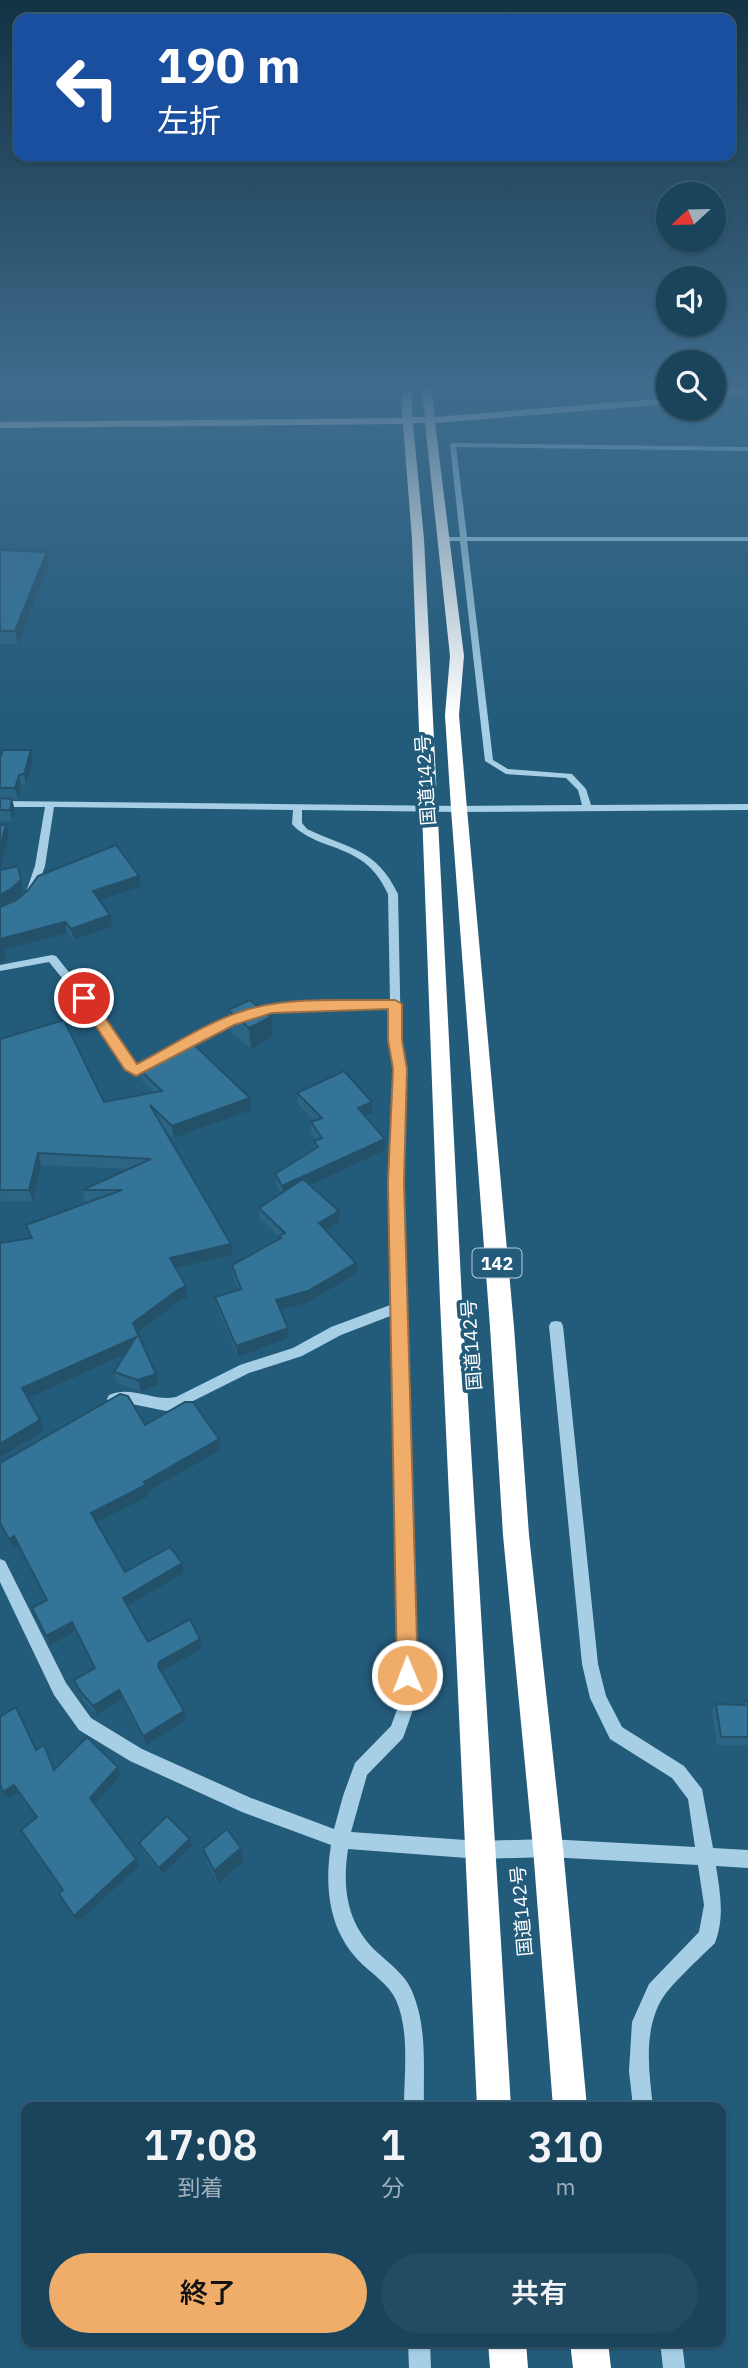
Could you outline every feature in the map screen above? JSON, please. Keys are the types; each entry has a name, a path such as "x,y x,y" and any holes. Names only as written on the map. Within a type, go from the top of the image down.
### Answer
{"highway":[{"name":"国道142号","path":"419,495 418,539 430,808 494,2102"},
{"name":"国道142号","path":"441,495 453,539 457,656 452,715 459,809 502,1327 516,1535 548,1848 570,2102"},
{"path":"507,2347 509,2368"},
{"path":"590,2347 592,2368"}],"street":[{"path":"453,495 453,539 489,761 506,771 569,776 582,789 587,808"},
{"path":"453,539 748,539"},
{"path":"0,804 459,809 748,807"},
{"path":"22,902 30,895 40,866 50,804"},
{"path":"298,807 297,824 304,831 373,862 390,884 394,894 395,1040 400,1069 396,1182 406,1707 397,1732 377,1749 359,1772 341,1840 337,1878 338,1910 355,1944 403,1992 411,2016 414,2102"},
{"path":"0,968 52,958 136,1071 229,1021 251,1013 272,1009 395,1004"},
{"path":"99,1407 121,1396 166,1405 179,1402 244,1369 297,1352 336,1331 399,1307"},
{"path":"556,1326 590,1664 598,1698 616,1732 678,1772 696,1795 713,1905 708,1936 656,1991 642,2022 639,2071 642,2102"},
{"path":"0,1566 60,1689 85,1724 136,1755 248,1806 341,1840 480,1850 548,1848 748,1859"},
{"path":"419,2347 420,2368"},
{"path":"672,2347 674,2368"}],"building":[{"path":"0,550 47,552 15,631 0,631"},
{"path":"3,750 31,750 24,774 19,775 15,788 0,788 0,758"},
{"path":"0,798 12,799 10,810 0,810"},
{"path":"6,824 0,848 0,825"},
{"path":"116,845 139,876 93,891 110,915 71,929 65,922 0,939 0,907 15,901 28,890 38,876"},
{"path":"18,866 21,880 0,895 0,870"},
{"path":"250,1000 271,1017 249,1028 228,1010"},
{"path":"64,1020 104,1102 162,1091 140,1070 158,1053 188,1039 250,1098 172,1126 150,1105 231,1244 170,1258 186,1286 133,1323 156,1374 138,1380 114,1372 136,1337 22,1388 40,1420 0,1444 0,1243 32,1238 26,1225 122,1190 82,1190 151,1159 38,1153 29,1190 0,1190 0,1039"},
{"path":"344,1071 372,1102 358,1108 385,1139 282,1186 275,1174 318,1147 314,1141 322,1138 311,1122 322,1118 297,1093"},
{"path":"303,1179 339,1211 319,1223 356,1263 308,1291 276,1300 288,1328 236,1346 215,1297 241,1289 232,1265 281,1238 279,1236 285,1233 259,1208"},
{"path":"120,1394 128,1396 145,1425 185,1402 193,1402 219,1439 144,1482 146,1485 91,1513 125,1572 170,1547 182,1563 123,1598 148,1642 190,1619 200,1639 159,1662 158,1666 184,1711 143,1736 119,1690 93,1706 80,1691 74,1680 95,1668 72,1622 46,1636 32,1608 47,1600 14,1536 9,1539 0,1523 0,1463"},
{"path":"744,1701 748,1701 748,1737 721,1737 716,1704 745,1705"},
{"path":"16,1707 36,1750 44,1745 54,1770 87,1737 118,1767 90,1798 136,1859 74,1916 59,1894 63,1890 21,1830 37,1817 14,1785 3,1792 0,1784 0,1717"},
{"path":"167,1816 190,1839 159,1868 139,1843"},
{"path":"227,1829 241,1848 214,1871 203,1849"}],"route":[{"path":"84,998 136,1071 229,1021 251,1013 272,1009 395,1004 395,1040 400,1069 396,1182 404,1438 407,1675"}]}
